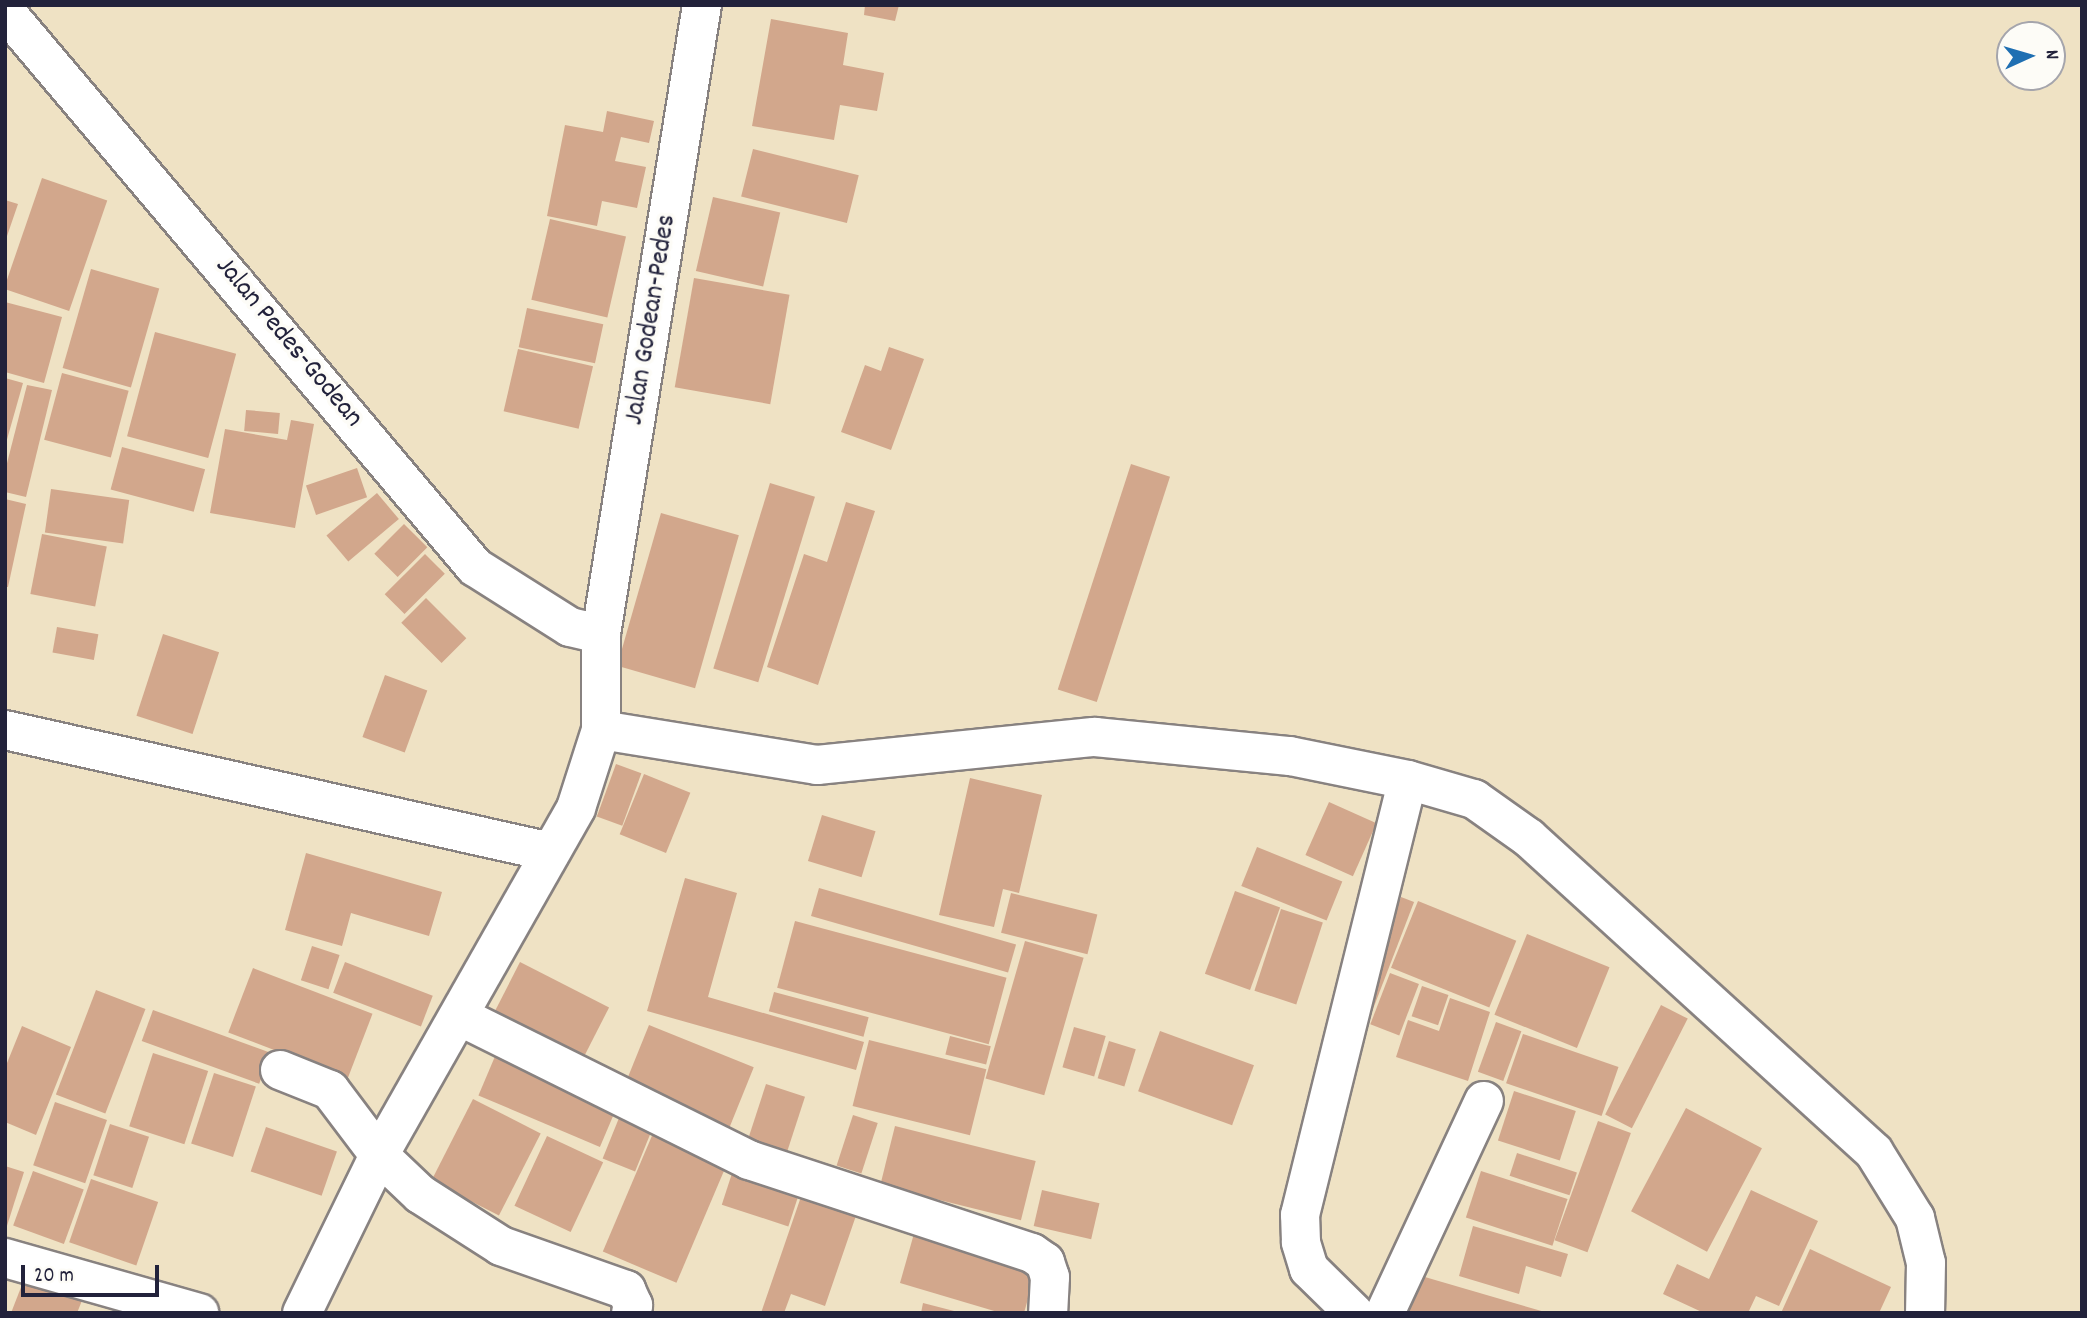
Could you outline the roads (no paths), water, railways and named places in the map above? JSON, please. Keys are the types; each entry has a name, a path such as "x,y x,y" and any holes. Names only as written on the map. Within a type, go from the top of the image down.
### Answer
{"street":[{"name":"Jalan Godean-Pedes","path":"302,1313 379,1155 576,808 601,730 601,634 702,5"},
{"name":"Jalan Pedes-Godean","path":"5,11 475,567 570,626 601,634"},
{"path":"5,730 551,852"},
{"path":"601,730 817,765 1095,737 1290,756 1408,780 1474,799 1529,838 1874,1152 1915,1218 1926,1263 1925,1313"},
{"path":"1354,1313 1309,1269 1301,1242 1300,1215 1408,780"},
{"path":"459,1016 750,1160 1032,1253 1045,1262 1050,1277 1048,1313"},
{"path":"280,1070 330,1090 379,1155 420,1194 501,1246 626,1290 633,1305 632,1313"},
{"path":"1385,1313 1484,1101"},
{"path":"5,1258 199,1313"}]}
